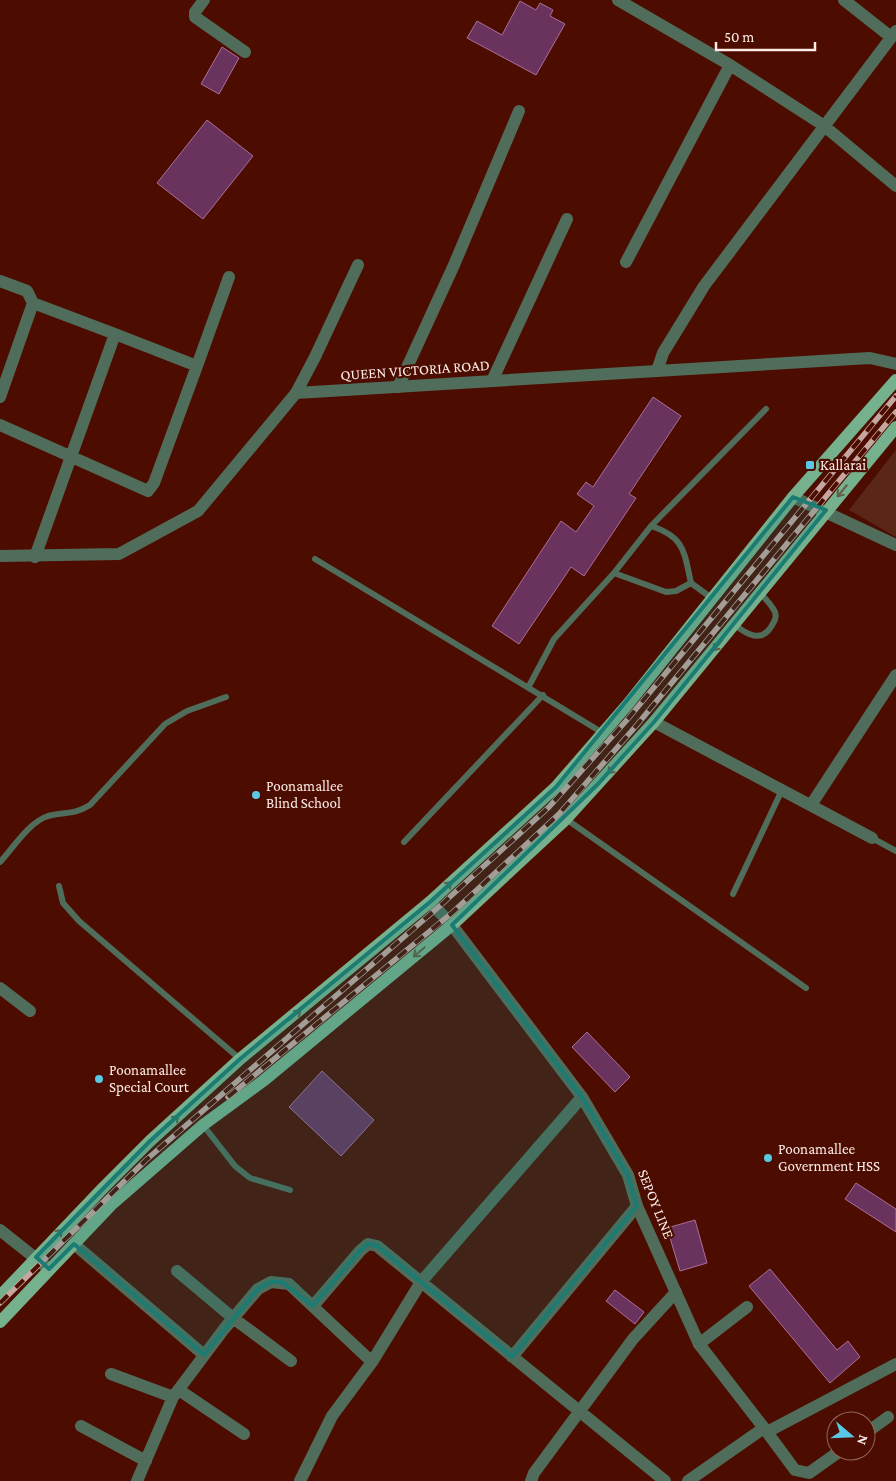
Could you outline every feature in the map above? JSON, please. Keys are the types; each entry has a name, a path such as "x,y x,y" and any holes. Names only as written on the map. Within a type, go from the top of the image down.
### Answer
{"main road":[{"path":"0,1296 150,1141 240,1060 430,902 556,787 713,599 794,496 896,380"},
{"path":"0,1322 111,1205 203,1125 264,1081 452,925 566,819 654,722 896,427"}],"street":[{"path":"204,0 194,16 245,52"},
{"path":"618,0 730,66 823,125 896,186"},
{"path":"657,371 662,353 704,286 823,125 894,34 844,0"},
{"path":"626,262 730,66"},
{"path":"398,387 450,273 519,111"},
{"path":"492,381 567,219"},
{"path":"0,556 36,557 120,554 198,511 296,393 358,265"},
{"path":"0,425 148,491 152,488 229,276"},
{"path":"0,281 27,291 33,303 197,366"},
{"path":"0,397 33,303"},
{"path":"36,557 115,334"},
{"name":"QUEEN VICTORIA ROAD","path":"296,393 870,358 896,364"},
{"path":"794,496 896,545"},
{"path":"811,805 896,675"},
{"path":"654,722 872,838"},
{"name":"SEPOY LINE","path":"430,902 452,925 582,1097 628,1175 637,1206 699,1344 795,1470 809,1473 826,1461"},
{"path":"0,988 30,1011"},
{"path":"300,1481 332,1416 372,1362 421,1282 582,1097"},
{"path":"512,1357 637,1206"},
{"path":"0,1230 49,1269"},
{"path":"74,1244 204,1355"},
{"path":"313,1306 368,1244 377,1246 665,1481"},
{"path":"177,1272 233,1318 292,1361"},
{"path":"137,1481 176,1394 204,1355 258,1288 271,1282 289,1284 372,1362"},
{"path":"531,1481 534,1473 633,1339 676,1292"},
{"path":"699,1344 747,1307"},
{"path":"688,1481 766,1430 896,1364"},
{"path":"111,1374 176,1394 244,1434"},
{"path":"876,1426 888,1417"},
{"path":"81,1426 146,1461"}],"lane":[{"path":"529,686 554,639 614,573 651,526 766,409"},
{"path":"651,526 665,530 676,538 684,552 691,583 713,599"},
{"path":"315,559 603,732"},
{"path":"614,573 666,592 676,591 691,583"},
{"path":"735,625 746,634 754,636 762,635 769,630 776,620 775,612 760,594"},
{"path":"404,842 543,695"},
{"path":"0,862 38,821 49,816 75,814 90,805 165,724 187,711 226,697"},
{"path":"733,894 782,790"},
{"path":"566,819 806,988"},
{"path":"872,838 896,851"},
{"path":"59,886 63,903 79,921 240,1060"},
{"path":"203,1125 236,1166 250,1178 290,1190"}],"highlighted area":[{"path":"793,497 826,510 654,722 598,784 452,925 582,1097 628,1175 637,1206 512,1357 377,1246 368,1244 313,1306 282,1282 271,1282 258,1289 204,1355 74,1244 49,1269 36,1257 150,1141 240,1059 430,902 556,787"}],"shaded area":[{"path":"896,450 896,537 849,510"}],"building":[{"path":"520,1 536,10 540,3 553,10 550,16 565,24 536,75 467,38 477,21 502,35"},
{"path":"222,47 239,58 219,94 201,84"},
{"path":"207,120 253,156 203,219 157,183"},
{"path":"653,397 681,416 629,494 636,498 584,576 571,567 519,644 492,626 561,521 576,532 594,506 577,494 586,482 593,487"},
{"path":"587,1032 630,1077 615,1092 572,1047"},
{"path":"322,1071 374,1120 341,1156 289,1107"},
{"path":"856,1183 896,1209 896,1232 845,1199"},
{"path":"695,1220 707,1263 680,1271 667,1228"},
{"path":"770,1269 837,1350 848,1341 860,1357 830,1383 749,1286"},
{"path":"615,1290 644,1312 635,1324 606,1301"}],"railway":[{"path":"0,1303 146,1160 442,904 549,807 626,721 896,396"},
{"path":"228,1097 453,912 559,814 636,726 896,412"}],"place":[{"name":"Kallarai","path":"810,465"},
{"name":"Poonamallee Blind School","path":"256,795"},
{"name":"Poonamallee Special Court","path":"99,1079"},
{"name":"Poonamallee Government HSS","path":"768,1158"}]}
